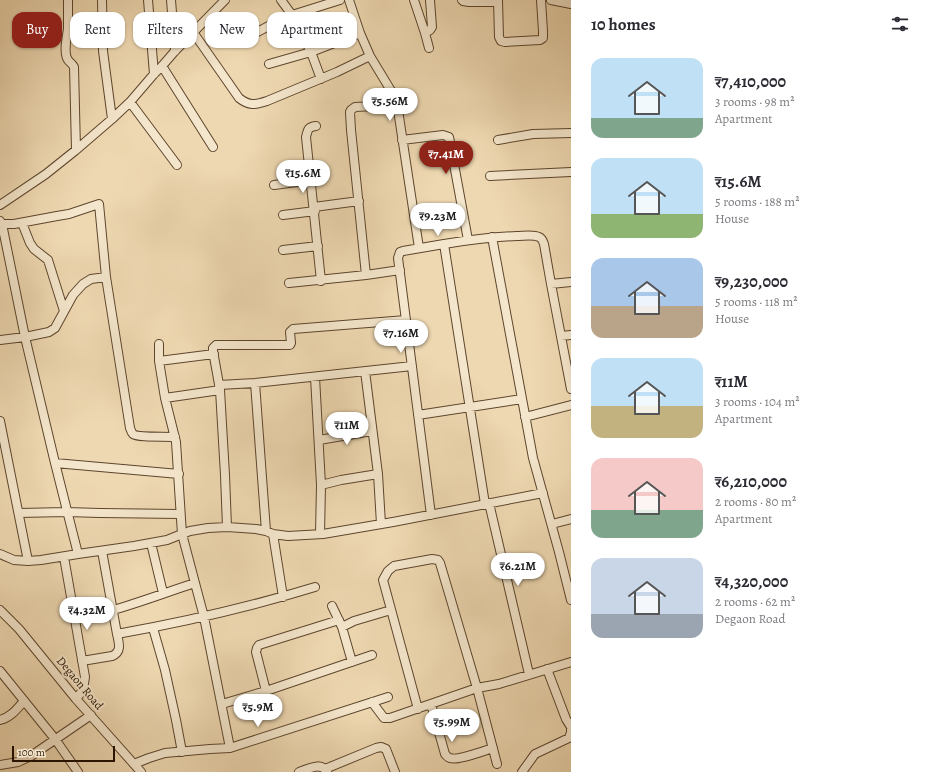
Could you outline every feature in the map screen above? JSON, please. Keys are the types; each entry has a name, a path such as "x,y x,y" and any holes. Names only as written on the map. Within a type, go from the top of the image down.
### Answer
{"street":[{"path":"68,0 68,29 66,46 67,59 74,66 76,150"},
{"path":"102,0 103,51 112,119"},
{"path":"148,0 154,74"},
{"path":"171,0 175,51"},
{"path":"197,28 225,0"},
{"path":"281,0 290,12"},
{"path":"302,12 340,0"},
{"path":"348,0 370,56 393,94 398,110 418,248"},
{"path":"414,0 429,48"},
{"path":"425,33 430,30 433,22 430,0"},
{"path":"462,0 469,2 498,1 499,37 501,41 505,42 540,40 543,38 541,0"},
{"path":"551,0 571,4"},
{"path":"269,64 311,52 360,33"},
{"path":"197,38 239,98 246,103 254,104 260,104 321,79 370,56"},
{"path":"0,205 46,174 112,119 130,102 178,48"},
{"path":"309,48 321,79"},
{"path":"162,66 214,147"},
{"path":"130,102 177,165"},
{"path":"366,275 350,112 355,107 396,105"},
{"path":"316,126 310,127 306,137 312,180 321,280"},
{"path":"498,140 534,134 571,133"},
{"path":"402,140 444,135 449,137 468,240"},
{"path":"490,176 571,172"},
{"path":"274,185 312,180"},
{"path":"283,215 358,201"},
{"path":"78,554 66,512 25,337 1,222 14,224 22,223 69,214 98,204 106,277 130,428 132,433 140,436 175,437"},
{"path":"22,223 34,249 48,260 64,311"},
{"path":"431,515 398,258 400,252 492,237 538,236 542,239 571,389"},
{"path":"492,237 533,458 552,524 571,600"},
{"path":"444,244 487,503 529,674"},
{"path":"284,250 318,246"},
{"path":"289,283 400,270"},
{"path":"0,340 50,332 55,328 73,295 83,284 91,279 106,277"},
{"path":"551,284 571,282"},
{"path":"227,527 219,388 213,348 216,345 287,345 291,343 290,332 293,329 406,320"},
{"path":"561,336 571,335"},
{"path":"159,344 159,361 165,398 176,442 182,534 204,617 230,748"},
{"path":"159,361 214,354"},
{"path":"165,398 255,383 412,366"},
{"path":"365,371 378,474 381,524"},
{"path":"315,376 320,485 320,534"},
{"path":"255,383 270,533 283,597"},
{"path":"418,415 522,399"},
{"path":"525,417 571,405"},
{"path":"0,421 28,561"},
{"path":"318,440 372,431"},
{"path":"55,463 179,474"},
{"path":"320,485 378,474"},
{"path":"0,554 11,559 28,561 41,560 167,540 182,534 208,528 227,527 256,529 288,536 320,534 431,515 543,493"},
{"path":"19,513 66,512 180,514"},
{"path":"552,524 571,518"},
{"path":"151,543 163,593"},
{"path":"82,661 112,656 117,654 119,650 118,634 102,551"},
{"path":"64,557 85,677 83,690 76,699"},
{"path":"418,709 383,580 388,571 394,566 432,559 438,560 440,563 477,688 497,764"},
{"path":"113,610 195,583"},
{"path":"118,634 204,617 315,588"},
{"path":"332,606 340,623 352,662"},
{"name":"Degaon Road","path":"0,610 19,629 76,699 141,772"},
{"path":"266,691 256,652 259,645 391,610"},
{"path":"153,628 165,670 182,752"},
{"path":"222,704 266,691 372,655"},
{"path":"372,702 384,718 390,718 477,688 499,684 571,662"},
{"path":"522,772 535,754 569,738 571,732 568,718 547,669"},
{"path":"0,671 55,739 78,772"},
{"path":"134,764 160,755 230,748 388,696"},
{"path":"0,720 11,715 24,701"},
{"path":"431,704 445,754 449,758 455,759 493,748"},
{"path":"0,764 24,760 91,715"},
{"path":"300,772 317,766 322,766 326,770 381,747 386,749 395,772"}]}
